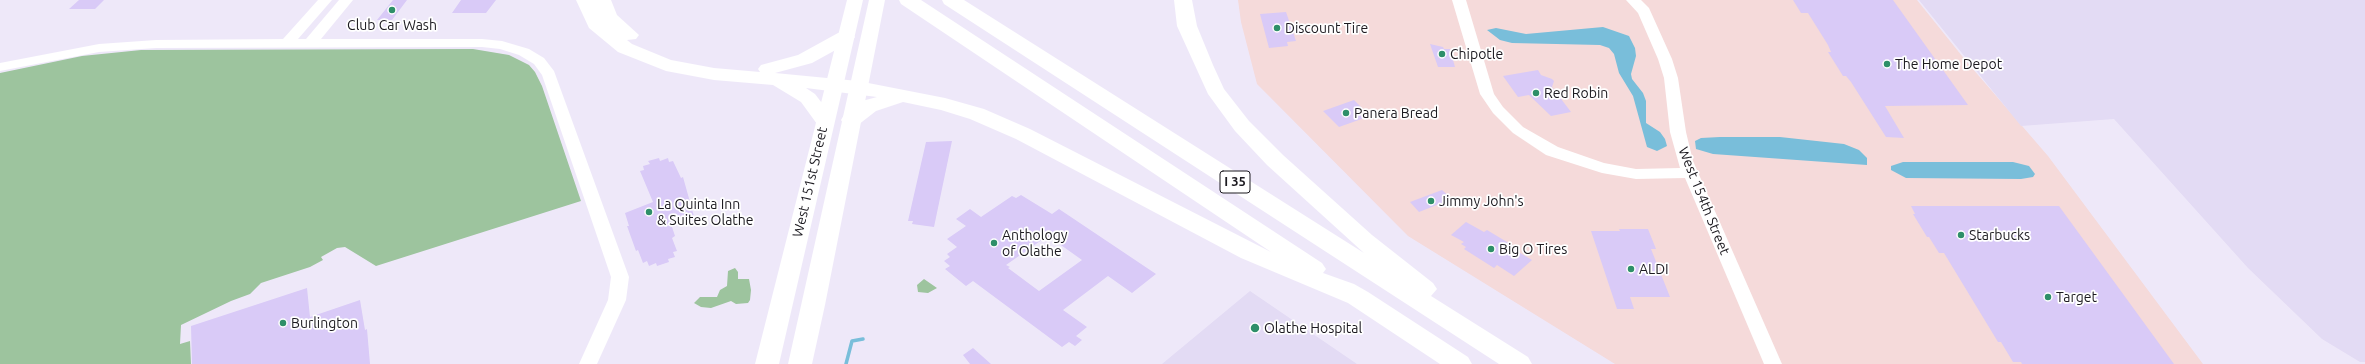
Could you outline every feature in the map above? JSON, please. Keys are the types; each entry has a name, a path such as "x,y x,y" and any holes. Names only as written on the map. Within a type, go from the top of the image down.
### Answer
{"highway":[{"path":"585,0 590,14 604,32 626,48 646,58 690,71 770,74 834,80 945,104 1001,124 1249,252 1359,298"},
{"path":"602,0 610,17 618,26 628,34 650,47 696,61 770,74 808,98 824,119"},
{"name":"I 35","path":"908,0 1459,364"},
{"name":"I 35","path":"951,0 1520,364"},
{"path":"1183,0 1187,26 1215,90 1257,142 1364,241 1520,364"},
{"path":"770,74 805,59 845,38"},
{"path":"851,120 877,102 904,95"}],"main road":[{"name":"West 151st Street","path":"767,364 824,119 855,0"},
{"name":"West 151st Street","path":"800,364 814,305 858,86 877,0"}],"street":[{"path":"287,43 325,0"},
{"path":"310,43 346,0"},
{"path":"1459,0 1487,94 1498,110 1518,130 1552,150 1602,168 1636,174 1690,173"},
{"name":"West 154th Street","path":"1641,4 1671,78 1678,132 1685,161 1773,364"},
{"path":"0,67 63,54 133,45 287,43 492,44 524,52 545,66 584,169 620,277 617,300 588,364"}],"shaded area":[{"path":"1238,0 1917,0 1966,61 2048,156 2203,364 1615,364 1408,236 1257,84 1241,22"},
{"path":"1919,0 2365,0 2365,362 2360,362 2322,339 2248,268 2114,119 2021,126"},
{"name":"Olathe Hospital","path":"1250,291 1357,364 1162,364"}],"green space":[{"path":"473,49 509,55 529,65 535,72 542,86 581,201 376,266 345,247 337,248 321,257 323,260 310,267 261,283 250,294 231,301 181,325 180,344 190,341 191,364 0,364 0,73 82,56 141,50"},
{"path":"735,268 738,272 738,279 749,279 751,290 750,300 748,303 736,304 731,301 711,308 701,307 694,303 700,297 717,297 720,290 727,286 728,271"},
{"path":"924,279 937,288 928,293 918,292 917,285"}],"water":[{"path":"1603,27 1629,36 1635,48 1636,56 1631,74 1632,79 1643,93 1646,101 1646,123 1660,132 1665,139 1667,146 1657,151 1647,147 1633,96 1619,73 1614,54 1609,48 1600,45 1512,43 1500,40 1487,30 1496,28 1526,34"},
{"path":"1780,137 1844,144 1859,150 1867,158 1867,165 1713,154 1696,149 1695,141 1701,138"},
{"path":"1903,162 2013,162 2029,166 2035,174 2033,177 2021,179 1906,178 1891,170 1891,166"}],"building":[{"path":"79,0 104,0 95,9 69,9"},
{"name":"Club Car Wash","path":"393,0 407,0 392,20 377,20"},
{"path":"461,0 496,0 486,13 452,13"},
{"name":"The Home Depot","path":"1793,0 1893,0 1968,105 1885,106 1904,138 1886,137 1851,82 1846,76 1843,76 1828,52 1831,52 1828,45 1808,13 1801,13"},
{"name":"Discount Tire","path":"1286,12 1296,41 1287,42 1288,46 1269,48 1260,14"},
{"name":"Chipotle","path":"1430,44 1443,47 1444,49 1450,49 1455,67 1438,67"},
{"name":"Red Robin","path":"1538,70 1541,75 1554,81 1552,87 1571,112 1551,116 1529,95 1518,97 1503,76"},
{"name":"Panera Bread","path":"1354,100 1370,116 1339,127 1323,111"},
{"path":"952,141 934,227 912,224 913,221 908,221 926,142"},
{"name":"La Quinta Inn & Suites Olathe","path":"659,158 660,161 668,158 669,162 673,161 681,178 683,177 695,220 672,227 675,236 672,238 677,251 673,252 675,257 668,259 669,262 657,266 656,263 649,266 647,261 643,263 638,250 636,251 627,226 629,226 625,213 653,202 640,171 644,170 643,166 650,164 648,161"},
{"name":"Jimmy John's","path":"1442,190 1452,199 1419,212 1410,202"},
{"name":"Anthology of Olathe","path":"1021,195 1052,214 1059,209 1156,274 1132,293 1108,276 1063,310 1087,327 1076,336 1082,340 1075,346 1069,342 1062,347 973,281 966,286 945,269 950,266 944,261 950,257 947,254 957,247 947,239 966,226 956,219 970,209 981,217 1012,196 1016,198","holes":["1046,237 1051,238 1082,260 1039,291 1006,265"]},
{"name":"Target","path":"1911,206 2059,206 2174,364 2022,364 2021,362 2013,362 2001,342 1998,342 1944,253 1939,253 1929,237 1927,237 1913,214 1915,214"},
{"name":"Big O Tires","path":"1466,222 1484,232 1487,230 1517,248 1515,250 1532,260 1514,276 1497,265 1494,268 1464,249 1466,247 1461,244 1464,242 1451,235"},
{"name":"ALDI","path":"1619,229 1648,229 1656,249 1651,249 1670,297 1630,297 1634,309 1617,309 1591,231 1620,231"},
{"name":"Burlington","path":"307,288 310,317 360,300 365,330 367,329 370,364 192,364 191,326"},
{"path":"973,348 991,364 970,364 963,355"}],"waterway":[{"path":"846,364 852,341 863,339"}],"place":[{"name":"Club Car Wash","path":"392,10"},
{"name":"Discount Tire","path":"1277,28"},
{"name":"Chipotle","path":"1442,54"},
{"name":"The Home Depot","path":"1887,64"},
{"name":"Red Robin","path":"1536,93"},
{"name":"Panera Bread","path":"1346,113"},
{"name":"Jimmy John's","path":"1431,201"},
{"name":"La Quinta Inn & Suites Olathe","path":"649,212"},
{"name":"Starbucks","path":"1961,235"},
{"name":"Anthology of Olathe","path":"994,243"},
{"name":"Big O Tires","path":"1491,249"},
{"name":"ALDI","path":"1631,269"},
{"name":"Target","path":"2048,297"},
{"name":"Burlington","path":"283,323"},
{"name":"Olathe Hospital","path":"1255,328"}]}
